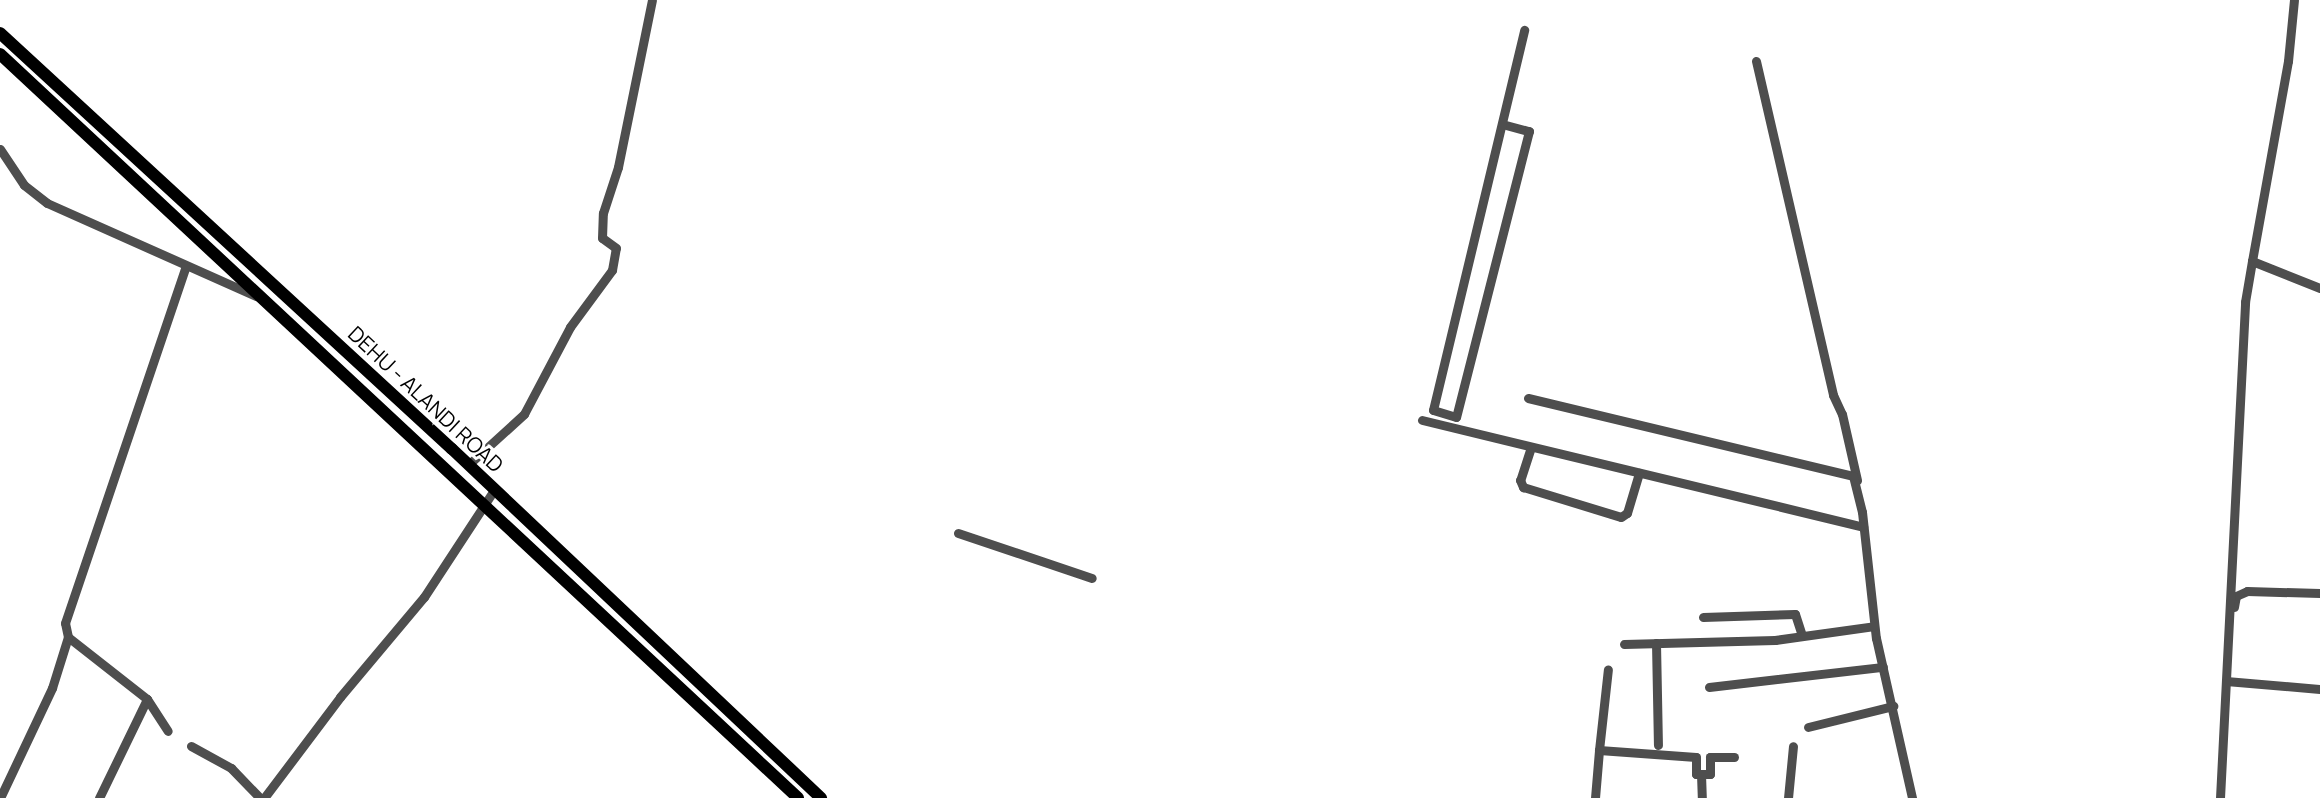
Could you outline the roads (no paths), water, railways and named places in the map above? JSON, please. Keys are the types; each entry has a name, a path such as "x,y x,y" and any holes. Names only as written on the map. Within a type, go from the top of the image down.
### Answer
{"main road":[{"name":"DEHU - ALANDI ROAD","path":"0,33 468,465 821,798"},
{"name":"DEHU - ALANDI ROAD","path":"0,54 798,798"},
{"path":"312,345 324,332"}],"street":[{"path":"468,465 524,414 570,327 612,270 616,248 602,238 603,213 618,167 652,0"},
{"path":"2220,798 2245,302 2289,61 2294,0"},
{"path":"1502,124 1529,131 1456,417 1433,410 1524,30"},
{"path":"1756,62 1833,395 1842,414 1857,480 1874,626 1912,798"},
{"path":"0,150 24,185 47,203 264,299"},
{"path":"2252,261 2320,288"},
{"path":"0,798 37,727 68,637 65,623 186,266"},
{"path":"1527,398 1815,465 1857,480"},
{"path":"1442,425 1445,414"},
{"path":"1422,420 1863,527"},
{"path":"1531,447 1520,480 1523,487 1620,516 1627,513 1639,473"},
{"path":"191,746 231,768 262,798 340,697 424,597 494,490"},
{"path":"958,533 1092,578"},
{"path":"2226,680 2230,677 2235,599 2239,593 2320,593"},
{"path":"1703,617 1796,614 1802,636"},
{"path":"1624,644 1802,636 1874,626"},
{"path":"68,637 147,699 168,731"},
{"path":"1656,643 1658,745"},
{"path":"1709,687 1883,667"},
{"path":"1595,798 1608,669"},
{"path":"2226,680 2320,689"},
{"path":"99,798 147,699"},
{"path":"1808,727 1893,706"},
{"path":"1788,798 1793,746"},
{"path":"1599,750 1695,757 1696,774 1710,774 1710,757 1734,757"},
{"path":"1701,774 1702,798"}]}
